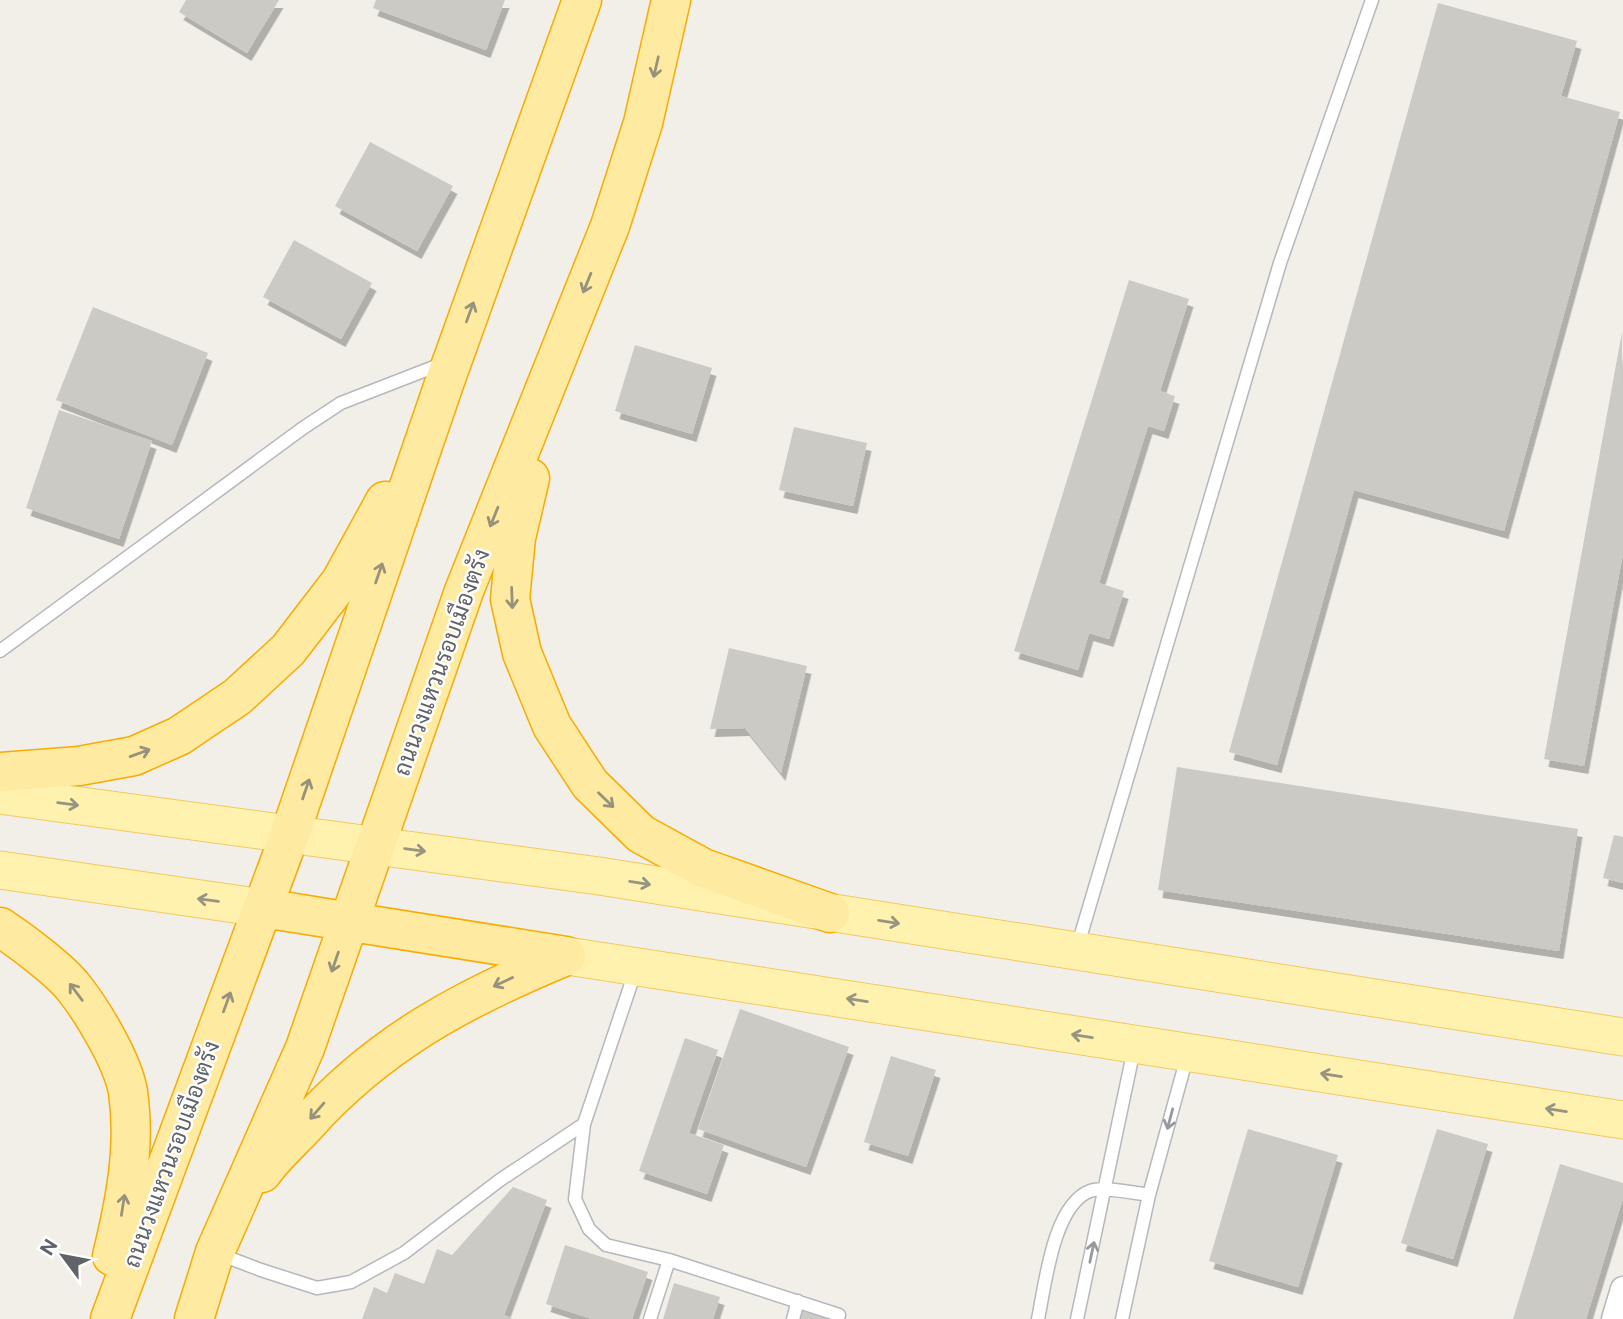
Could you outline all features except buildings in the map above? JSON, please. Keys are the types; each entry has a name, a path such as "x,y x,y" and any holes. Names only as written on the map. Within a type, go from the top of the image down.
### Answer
{"highway":[{"name":"ถนนวงแหวนรอบเมืองตรัง","path":"110,1319 290,834 448,370 582,0"},
{"name":"ถนนวงแหวนรอบเมืองตรัง","path":"194,1319 222,1237 305,1048 464,592 610,226 643,123 671,0"},
{"path":"565,340 516,538 510,600 522,653 552,726 590,785 641,834 703,868 830,913"},
{"path":"0,772 79,766 134,756 179,736 237,697 288,650 341,581 384,503 448,370"},
{"path":"263,908 566,956"},
{"path":"0,927 74,986 109,1042 127,1090 131,1155 121,1219 96,1319"},
{"path":"222,1237 273,1157 327,1100 370,1064 447,1010 498,984 566,956"}],"main road":[{"path":"0,795 599,876 1623,1037"},
{"path":"0,870 263,908"},
{"path":"566,956 1623,1120"}],"street":[{"path":"1614,1319 1623,1289"}],"lane":[{"path":"1076,952 1280,263 1372,0"},
{"path":"0,651 303,428 341,403 448,370"},
{"path":"637,966 584,1124 575,1199 590,1229 606,1245 669,1260 839,1314"},
{"path":"1077,1319 1135,1044"},
{"path":"1122,1319 1149,1195 1188,1053"},
{"path":"222,1237 261,1270 317,1288 351,1282 404,1253 500,1180 584,1124"},
{"path":"1038,1319 1058,1231 1080,1196 1091,1190 1149,1195"},
{"path":"650,1319 669,1260"},
{"path":"793,1319 798,1301"}]}
